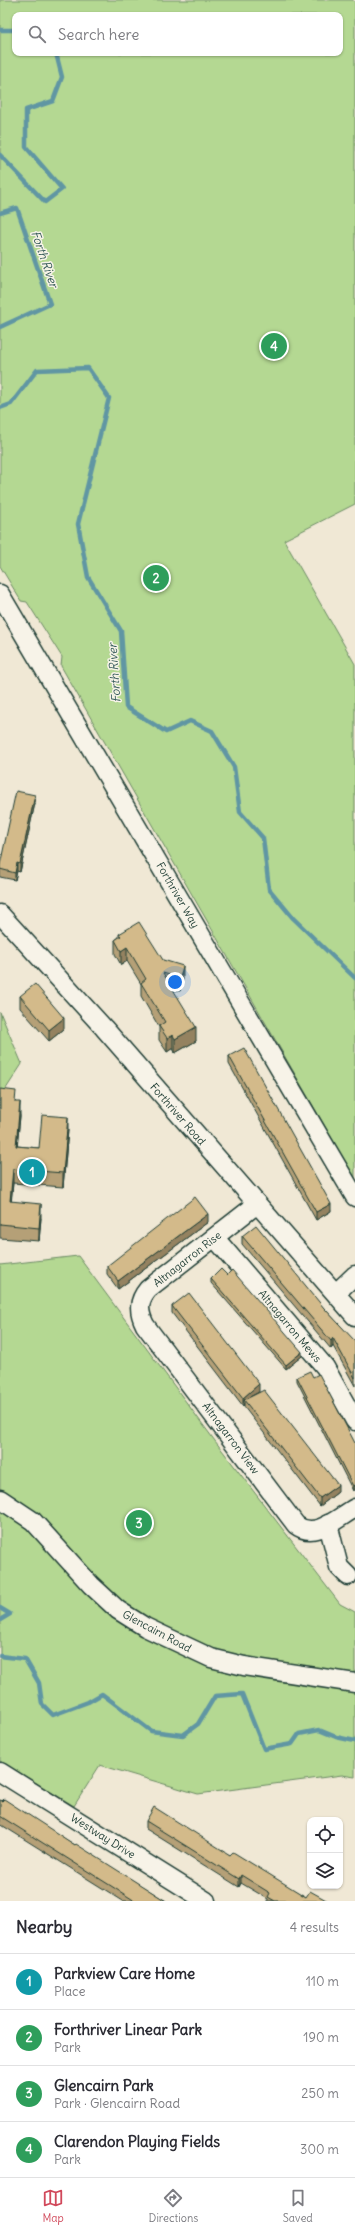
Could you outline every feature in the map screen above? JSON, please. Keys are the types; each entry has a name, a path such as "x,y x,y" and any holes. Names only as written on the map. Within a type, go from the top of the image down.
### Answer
{"street":[{"name":"Forthriver Way","path":"0,594 355,1197"},
{"name":"Forthriver Road","path":"0,914 98,1022 355,1316"},
{"name":"Altnagarron Rise","path":"145,1324 140,1310 143,1295 148,1289 257,1204"},
{"name":"Altnagarron Mews","path":"215,1238 325,1367 355,1421"},
{"path":"336,1293 355,1275"},
{"name":"Altnagarron View","path":"145,1324 296,1525 308,1531 316,1530 328,1524"},
{"name":"Glencairn Road","path":"0,1499 33,1521 91,1586 118,1610 145,1627 211,1658 244,1666 355,1683"},
{"path":"348,1576 339,1567 328,1524 355,1508"},
{"name":"Westway Drive","path":"0,1772 206,1901"}],"green space":[{"path":"0,0 352,0 355,2 355,504 284,540 355,664 355,1179 61,666 62,657 27,602 21,601 0,566"},
{"path":"0,1012 22,1064 0,1098"},
{"path":"78,1256 215,1441 340,1604 355,1612 355,1777 342,1775 198,1794 100,1765 74,1806 0,1761 0,1265"}],"building":[{"path":"16,791 35,795 20,864 17,863 15,873 0,869 0,865"},
{"path":"139,922 163,960 183,966 180,978 163,973 196,1027 175,1039 173,1035 167,1038 159,1026 165,1022 141,983 146,979 127,947 121,951 115,940 121,936 119,934"},
{"path":"35,984 64,1018 49,1030 20,996"},
{"path":"244,1048 331,1204 316,1212 229,1056"},
{"path":"0,1089 16,1091 15,1102 20,1102 16,1146 39,1148 42,1115 68,1117 63,1173 13,1169 10,1201 41,1204 39,1228 0,1224"},
{"path":"195,1197 208,1214 118,1281 107,1266"},
{"path":"256,1225 324,1308 355,1341 355,1378 333,1338 331,1341 242,1236"},
{"path":"221,1269 227,1275 232,1270 302,1352 286,1365 211,1279"},
{"path":"189,1293 259,1384 243,1398 172,1306"},
{"path":"310,1371 313,1377 319,1374 355,1443 355,1485 353,1486 297,1377"},
{"path":"264,1390 338,1485 320,1498 244,1400"},
{"path":"4,1799 166,1901 135,1901 0,1816 0,1800 2,1801"},
{"path":"154,1807 230,1855 233,1852 306,1897 310,1891 328,1901 275,1901 268,1897 270,1893 241,1875 239,1879 146,1821"}],"waterway":[{"name":"Forth River","path":"0,30 12,30"},
{"name":"Forth River","path":"0,155 45,202 62,189 26,147 26,110 53,101 62,77 57,56"},
{"name":"Forth River","path":"0,213 17,208 50,304 0,327"},
{"name":"Forth River","path":"0,408 11,404 37,370 88,368 109,398 78,524 88,577 121,631 126,707 166,732 190,721 212,731 234,767 240,812 263,838 269,889 293,918 355,978"},
{"path":"0,1608 10,1614 0,1620"},
{"path":"0,1656 25,1659 39,1683 42,1704 53,1715 88,1702 102,1694 151,1731 183,1735 198,1724 215,1696 242,1694 264,1749 292,1744 299,1734 319,1730 336,1737 355,1741"}],"place":[{"name":"Clarendon Playing Fields","path":"274,346"},
{"name":"Forthriver Linear Park","path":"156,578"},
{"name":"Parkview Care Home","path":"32,1172"},
{"name":"Glencairn Park","path":"139,1523"}]}
